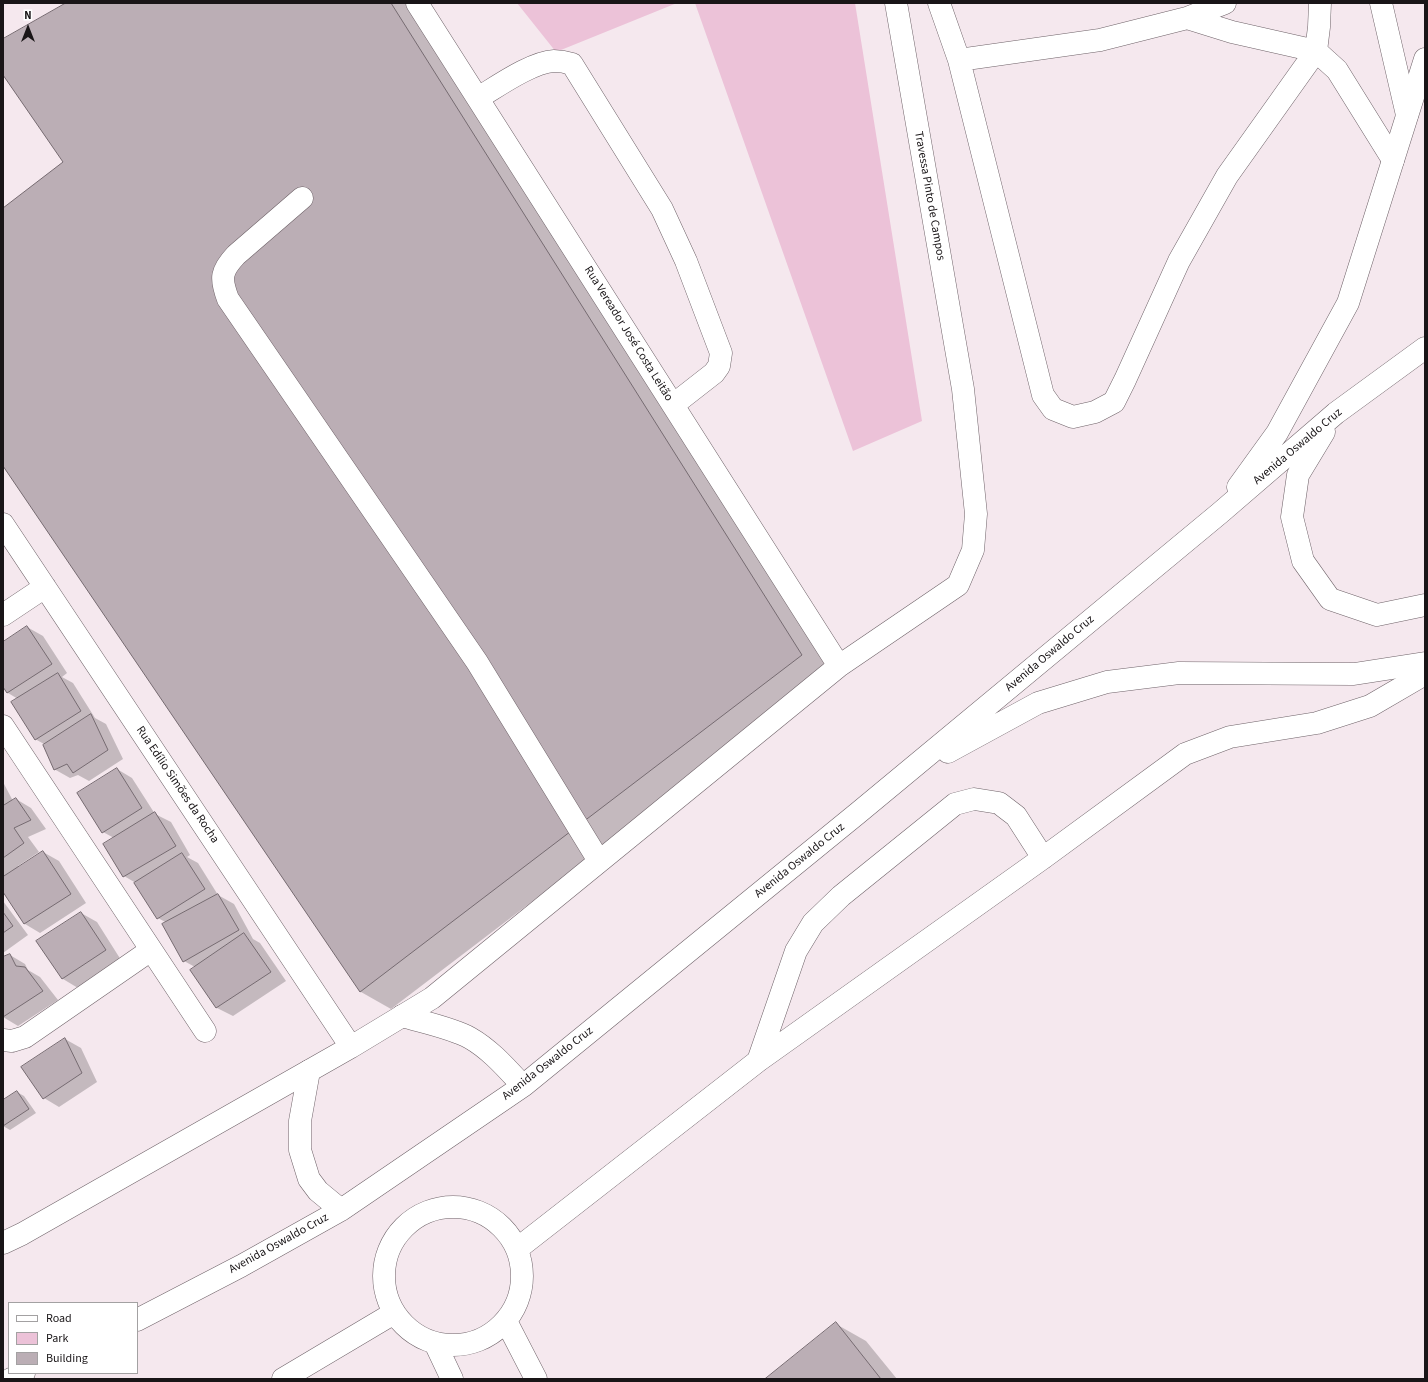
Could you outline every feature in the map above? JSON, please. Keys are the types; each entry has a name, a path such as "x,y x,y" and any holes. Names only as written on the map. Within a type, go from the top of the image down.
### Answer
{"main road":[{"name":"Rua Vereador José Costa Leitão","path":"418,3 839,666"},
{"name":"Travessa Pinto de Campos","path":"839,666 958,585 973,550 976,514 963,389 896,3"},
{"path":"939,3 959,60 1043,395 1053,410 1073,417 1095,412 1114,402 1179,261 1226,176 1316,51 1320,3"},
{"path":"959,60 1100,40 1187,18 1225,3"},
{"path":"1381,3 1408,114"},
{"path":"1187,18 1232,32 1316,51 1337,70 1393,160"},
{"path":"1220,513 1277,433 1348,303 1425,59"},
{"path":"478,98 537,64 560,61 572,64 662,209 686,261 721,353 719,366 714,373 673,405"},
{"path":"302,198 236,255 227,265 222,278 223,286 228,299 477,662 599,861"},
{"name":"Avenida Oswaldo Cruz","path":"138,1319 240,1266 341,1210 523,1086 903,776 1220,513 1336,413 1425,348"},
{"path":"1336,413 1298,475 1292,517 1303,561 1330,599 1377,615 1425,605"},
{"name":"Rua Edílio Simões da Rocha","path":"3,524 351,1047"},
{"path":"3,615 45,587"},
{"path":"903,776 1038,703 1107,682 1179,673 1354,674 1425,663"},
{"path":"3,1243 22,1234 309,1071 432,998 839,666"},
{"path":"517,1249 758,1061 1043,858 1185,754 1230,737 1317,723 1370,706 1425,674"},
{"path":"3,726 205,1031"},
{"path":"758,1061 796,951 813,924 841,896 955,804 974,799 999,803 1016,816 1043,858"},
{"path":"3,1040 12,1041 25,1037 152,950"},
{"path":"402,1016 443,1028 469,1038 498,1059 523,1086"},
{"path":"309,1071 300,1121 300,1150 309,1179 318,1191 341,1210"},
{"path":"457,1207 482,1213 503,1228 517,1249 523,1274 519,1299 506,1321 486,1338 461,1345 435,1343 412,1332 394,1314 384,1290 384,1265 393,1241 409,1222 432,1210 457,1207"},
{"path":"283,1379 394,1314"},
{"path":"506,1321 536,1379"},
{"path":"435,1343 452,1379"},
{"path":"11,1379 22,1374"}],"green space":[{"path":"517,3 677,3 556,52"},
{"path":"695,3 855,3 922,421 853,451"}],"building":[{"path":"66,3 391,3 802,655 360,992 3,466 3,208 63,162 3,75 3,39"},
{"path":"27,626 52,664 7,693 3,687 3,642"},
{"path":"58,673 81,711 35,740 11,702"},
{"path":"91,714 108,750 73,773 67,764 54,770 43,745"},
{"path":"117,768 142,808 102,833 77,793"},
{"path":"16,798 31,820 14,828 24,843 3,858 3,806"},
{"path":"155,812 176,846 123,877 103,844"},
{"path":"43,851 71,894 24,924 3,892 3,877"},
{"path":"182,853 205,889 157,919 134,883"},
{"path":"218,894 239,930 183,962 162,924"},
{"path":"3,912 13,926 3,933"},
{"path":"81,912 106,950 62,979 36,941"},
{"path":"244,933 271,972 216,1008 190,970"},
{"path":"10,954 16,966 25,967 43,991 3,1017 3,957"},
{"path":"65,1038 82,1073 43,1099 21,1067"},
{"path":"17,1091 29,1109 3,1126 3,1100"},
{"path":"836,1322 881,1379 765,1379"}]}
